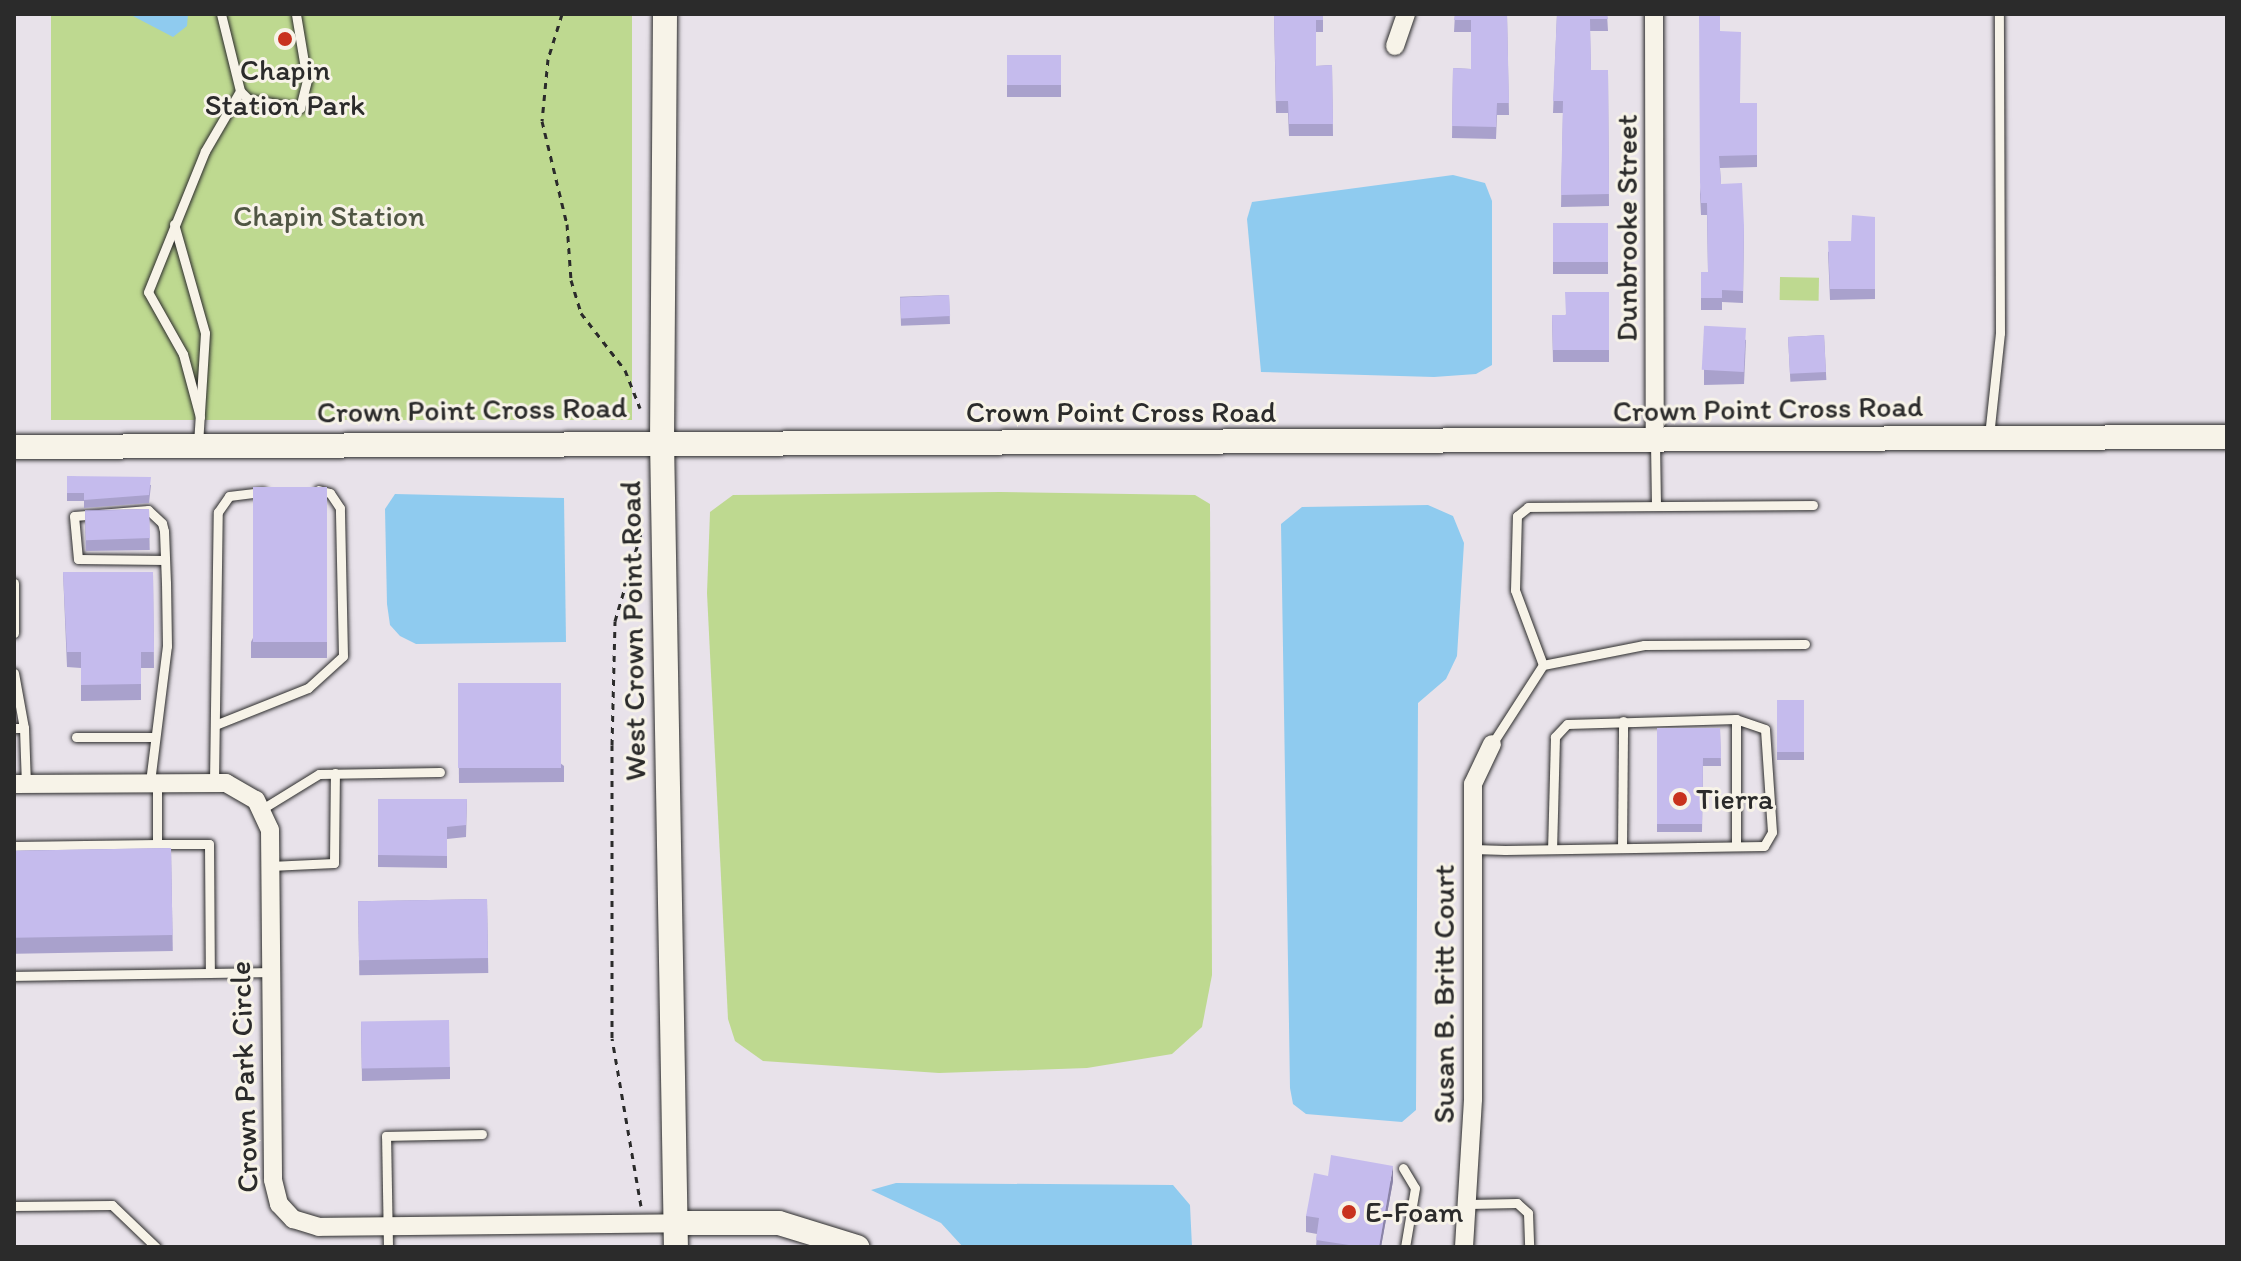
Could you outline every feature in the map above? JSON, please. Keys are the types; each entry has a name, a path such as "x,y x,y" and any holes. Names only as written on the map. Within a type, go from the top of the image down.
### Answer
{"street":[{"name":"West Crown Point Road","path":"665,14 662,440 676,1235"},
{"path":"1395,46 1406,14"},
{"name":"Dunbrooke Street","path":"1654,14 1655,442"},
{"name":"Crown Point Cross Road","path":"14,447 662,440 1655,442 2227,437"},
{"name":"Susan B. Britt Court","path":"1464,1247 1469,1204 1473,784 1492,744"},
{"path":"20,784 214,782 246,790 262,809"},
{"name":"Crown Park Circle","path":"262,809 270,866 279,1204 293,1219 319,1227 641,1223 676,1235 779,1223 857,1247"}],"lane":[{"path":"221,14 240,91 248,99 300,108 307,80 296,14"},
{"path":"1989,439 2000,333 1999,14"},
{"path":"200,417 183,354 148,292 174,224 240,91"},
{"path":"174,224 205,333 198,446"},
{"path":"1655,442 1656,505"},
{"path":"215,725 308,688 343,656 340,508 330,493 302,491"},
{"path":"214,782 218,512 229,496 275,492"},
{"path":"1543,665 1515,590 1517,516 1528,507 1813,505"},
{"path":"157,844 154,737 167,646 165,560 156,512 85,509 74,516 78,559 165,560"},
{"path":"14,583 14,633"},
{"path":"1492,744 1543,665 1644,645 1805,644"},
{"path":"14,673 20,784"},
{"path":"1736,719 1736,846"},
{"path":"1473,849 1552,849 1764,846 1772,832 1765,729 1736,719 1567,724 1555,737 1552,849"},
{"path":"1622,848 1623,721"},
{"path":"76,737 154,737"},
{"path":"262,809 296,784 335,773 440,772"},
{"path":"270,866 334,863 335,773"},
{"path":"14,846 209,844 210,973"},
{"path":"14,976 271,972"},
{"path":"388,1247 386,1136 482,1134"},
{"path":"1403,1168 1415,1188 1405,1247"},
{"path":"1469,1204 1517,1203 1528,1213 1529,1247"},
{"path":"14,1206 112,1205 156,1247"}],"path":[{"path":"562,14 548,59 542,121 567,224 571,280 581,313 638,394 641,420"},
{"path":"641,1223 612,1038 613,648 643,525"}],"green space":[{"name":"Chapin Station","path":"51,14 632,14 632,420 51,420"},
{"path":"1780,277 1819,278 1819,301 1780,300"},
{"path":"1000,492 1195,495 1210,504 1212,975 1202,1027 1172,1054 1087,1068 939,1073 763,1061 735,1041 728,1019 707,593 710,512 733,495"}],"water":[{"path":"129,14 188,14 187,26 173,37"},
{"path":"1453,175 1485,183 1492,201 1492,365 1476,374 1434,377 1261,372 1247,219 1252,202"},
{"path":"395,494 564,498 566,642 416,644 400,636 390,625 387,604 385,509"},
{"path":"1428,505 1453,516 1464,543 1457,656 1446,679 1418,703 1416,1110 1402,1122 1306,1114 1293,1104 1290,1088 1281,524 1302,507"},
{"path":"896,1183 1173,1185 1190,1205 1192,1247 963,1247 941,1223 871,1190"}],"building":[{"path":"1274,14 1323,14 1323,20 1316,20 1316,66 1332,65 1333,124 1289,124 1288,101 1276,101"},
{"path":"1455,14 1507,14 1509,103 1497,103 1496,127 1452,126 1453,68 1471,69 1471,20 1454,20"},
{"path":"1557,14 1607,14 1608,19 1590,19 1591,70 1608,70 1609,194 1561,195 1563,101 1553,101"},
{"path":"1699,14 1720,14 1720,31 1741,32 1740,103 1757,103 1757,155 1719,156 1721,184 1742,183 1744,226 1743,291 1722,290 1722,298 1701,298 1701,272 1708,272 1707,203 1701,203 1700,182"},
{"path":"1007,55 1061,55 1061,85 1007,85"},
{"path":"1852,215 1875,217 1875,289 1830,289 1828,241 1851,241"},
{"path":"1553,223 1608,223 1608,262 1553,262"},
{"path":"1565,292 1609,292 1609,350 1553,350 1552,315 1566,315"},
{"path":"949,295 950,316 901,319 900,298"},
{"path":"1704,326 1746,328 1744,372 1702,370"},
{"path":"1824,335 1826,372 1790,374 1788,337"},
{"path":"67,476 151,477 149,495 84,500 84,493 67,493"},
{"path":"253,487 327,487 327,642 253,642"},
{"path":"149,509 150,538 86,540 85,511"},
{"path":"63,572 153,572 154,652 141,652 141,684 81,685 81,652 67,652"},
{"path":"458,683 561,683 561,768 458,768"},
{"path":"1777,700 1804,700 1804,752 1777,752"},
{"name":"Tierra","path":"1657,728 1720,728 1721,758 1703,758 1702,824 1657,824"},
{"path":"378,799 467,799 466,825 447,827 447,856 378,855"},
{"path":"171,848 173,935 16,938 14,851"},
{"path":"487,899 488,958 359,960 358,901"},
{"path":"449,1020 450,1067 362,1069 361,1022"},
{"name":"E-Foam","path":"1331,1155 1393,1166 1379,1247 1316,1240 1319,1218 1306,1216 1314,1173 1328,1176"}],"place":[{"name":"Chapin Station Park","path":"285,39"},
{"name":"Tierra","path":"1680,799"},
{"name":"E-Foam","path":"1349,1212"}]}
